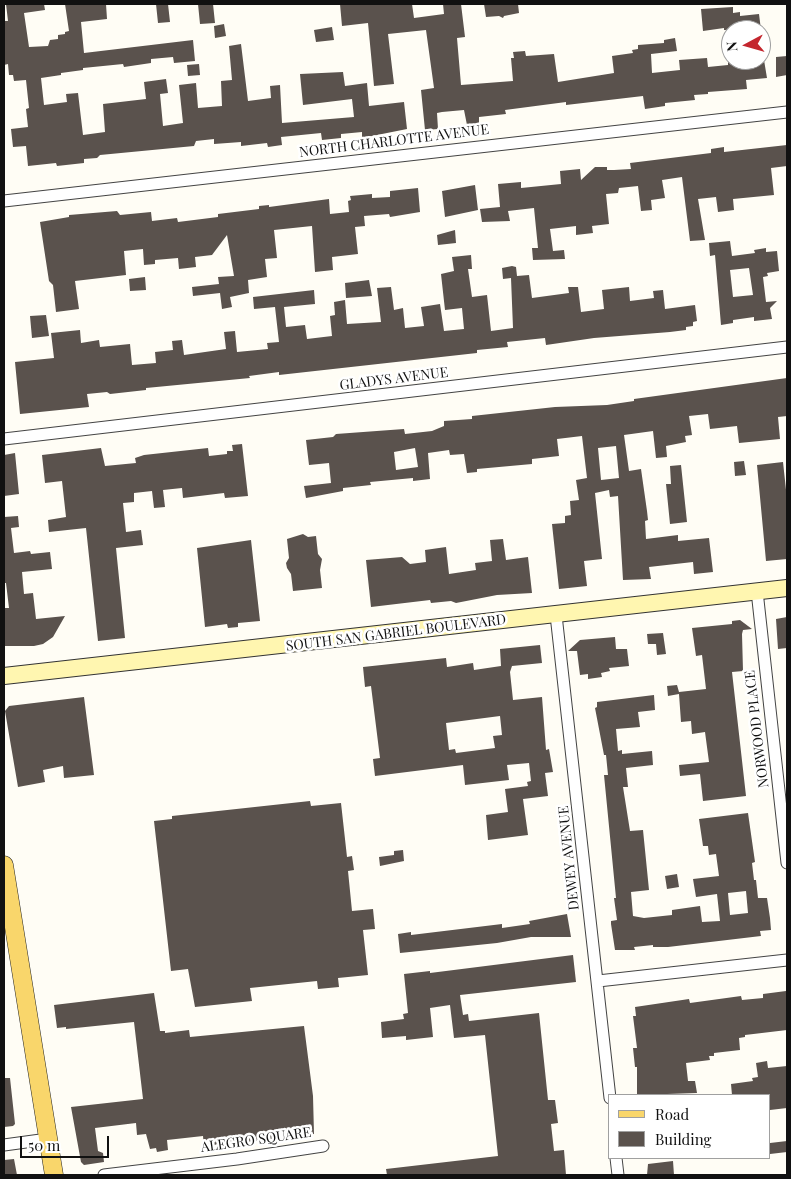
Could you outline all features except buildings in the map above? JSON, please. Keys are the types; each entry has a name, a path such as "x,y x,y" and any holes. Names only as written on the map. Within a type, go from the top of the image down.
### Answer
{"main road":[{"name":"SOUTH SAN GABRIEL BOULEVARD","path":"4,676 787,588"},
{"path":"4,865 54,1175"}],"street":[{"name":"NORTH CHARLOTTE AVENUE","path":"4,201 787,112"},
{"name":"GLADYS AVENUE","path":"4,439 787,348"},
{"name":"NORWOOD PLACE","path":"757,591 782,769 787,863"},
{"name":"DEWEY AVENUE","path":"556,615 610,1094"},
{"path":"598,981 787,960"},
{"path":"4,1145 48,1139"},
{"name":"ALEGRO SQUARE","path":"104,1175 323,1146"},
{"path":"616,1159 618,1175"}]}
